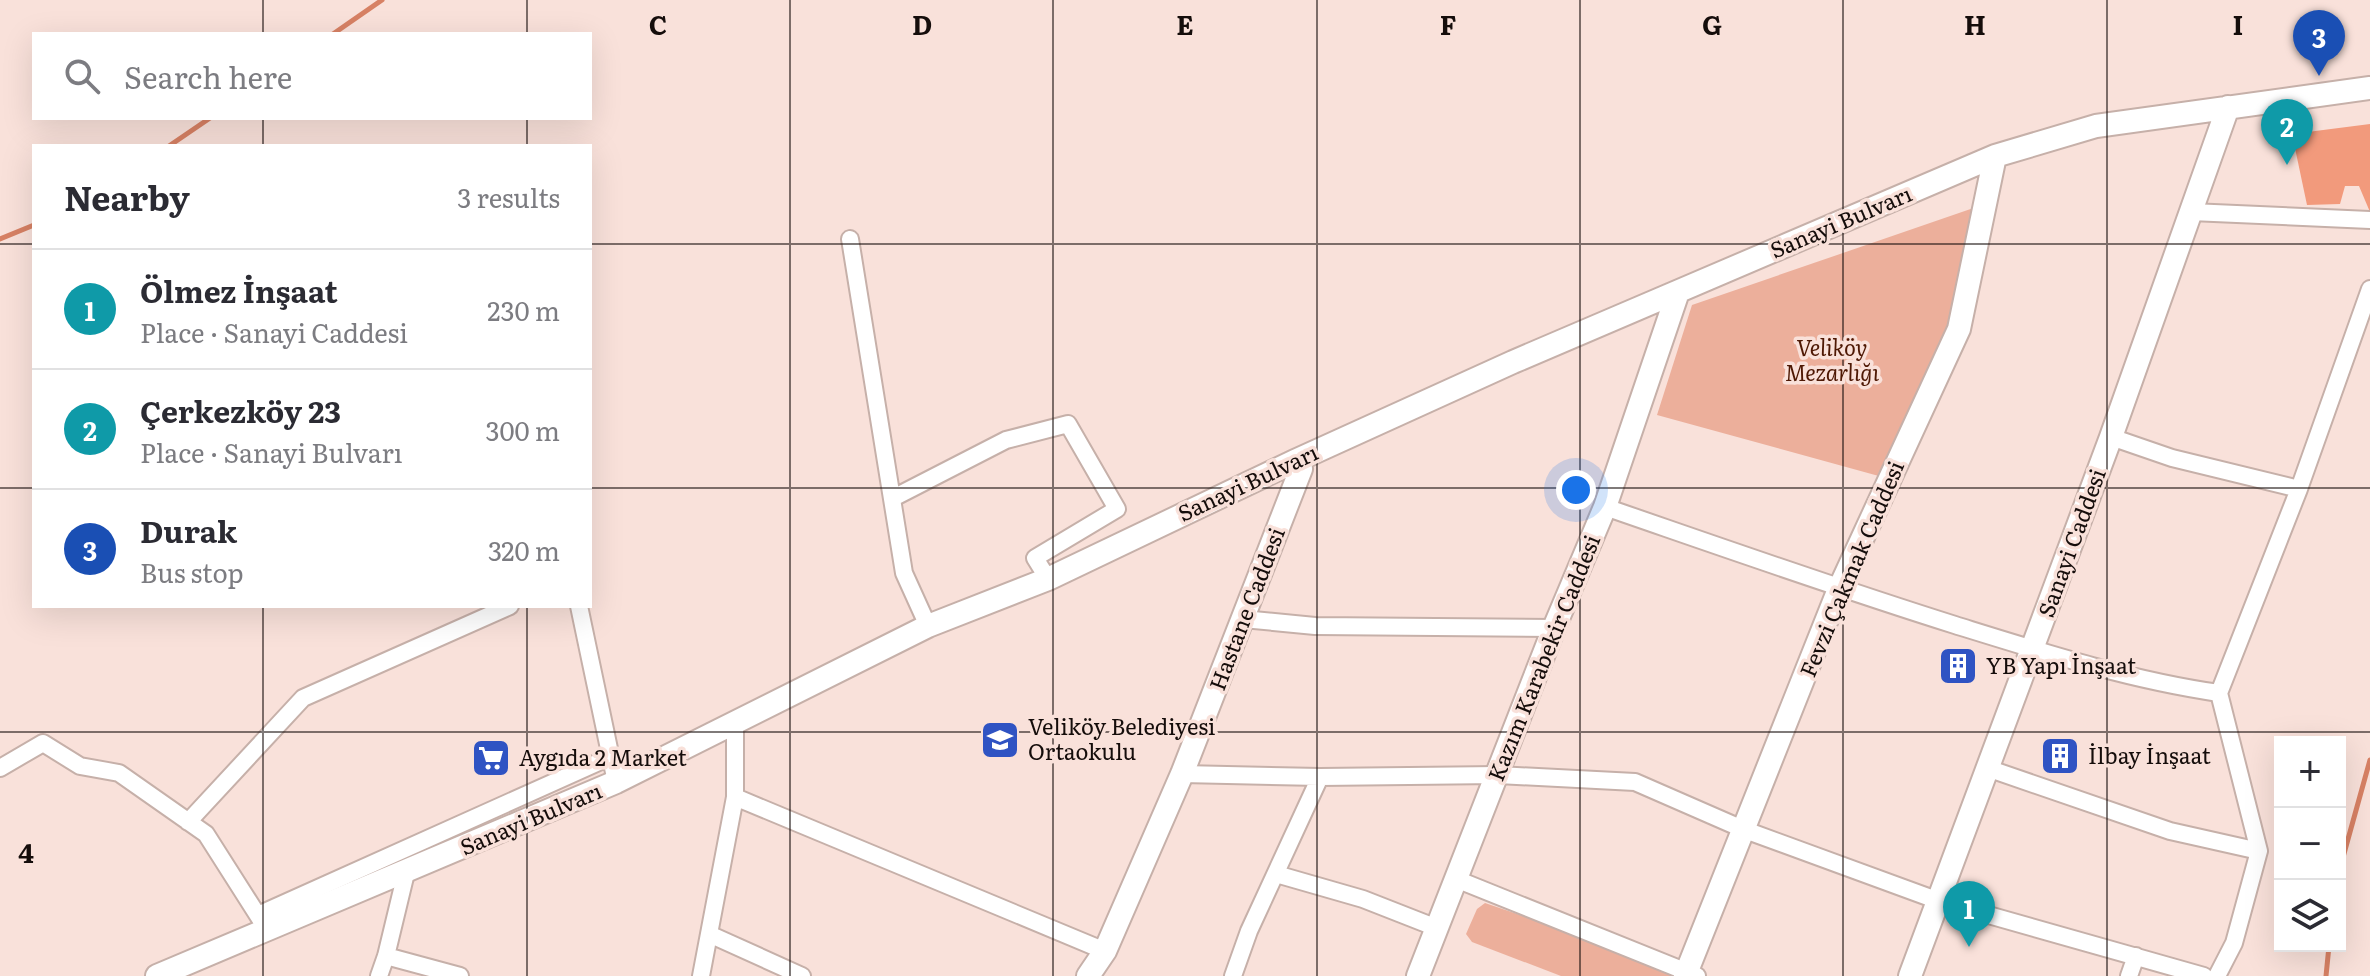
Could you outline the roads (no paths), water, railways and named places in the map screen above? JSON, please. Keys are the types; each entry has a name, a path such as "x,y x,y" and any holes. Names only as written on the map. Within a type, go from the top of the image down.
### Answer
{"street":[{"name":"Sanayi Bulvarı","path":"157,976 262,922 406,873 616,782 928,626 1048,579 1295,461 1513,362 1995,156 2096,126 2370,88"},
{"name":"Sanayi Caddesi","path":"1910,976 2111,437 2228,107"},
{"name":"Fevzi Çakmak Caddesi","path":"1690,975 1839,589 1959,329 1995,156"},
{"path":"2191,212 2370,220"},
{"path":"850,239 904,573 928,626"},
{"path":"2217,976 2234,943 2259,851 2219,693 2299,489 2370,289"},
{"name":"Kazım Karabekir Caddesi","path":"1418,976 1554,628 1605,507 1678,292"},
{"path":"893,498 1006,440 1068,424 1117,509 1035,558 1048,579"},
{"path":"2111,437 2172,458 2299,489"},
{"name":"Hastane Caddesi","path":"1088,976 1105,951 1182,774 1301,469 1295,461"},
{"path":"1605,507 1839,589 2033,650 2159,684 2219,693"},
{"path":"1107,515 1122,542"},
{"path":"188,822 303,698 506,608"},
{"path":"579,608 616,782"},
{"path":"1243,619 1315,626 1554,628"},
{"path":"701,976 735,797 735,723"},
{"path":"0,768 43,743 80,766 119,773 206,834 262,922 610,757"},
{"path":"1987,768 2170,831 2259,851"},
{"path":"1182,774 1320,777 1498,775 1635,782 1745,830 1939,901 2204,976"},
{"path":"1233,976 1249,931 1320,777"},
{"path":"735,797 1105,951"},
{"path":"379,976 406,873"},
{"path":"1276,874 1363,899 1437,928"},
{"path":"1456,879 1690,975"},
{"path":"709,934 802,976"},
{"path":"386,956 460,976"},
{"path":"2129,976 2136,956"}],"waterway":[{"path":"336,32 382,0"},
{"path":"172,144 207,120"},
{"path":"0,239 32,226"},
{"path":"2346,846 2370,760"},
{"path":"2326,976 2328,952"}],"place":[{"name":"Durak","path":"2319,76"},
{"name":"Çerkezköy 23","path":"2287,165"},
{"name":"YB Yapı İnşaat","path":"1958,666"},
{"name":"Veliköy Belediyesi Ortaokulu","path":"1000,740"},
{"name":"İlbay İnşaat","path":"2060,756"},
{"name":"Aygıda 2 Market","path":"491,758"},
{"name":"Ölmez İnşaat","path":"1969,947"}],"park label":[{"name":"Veliköy Mezarlığı","path":"1832,360"}]}
